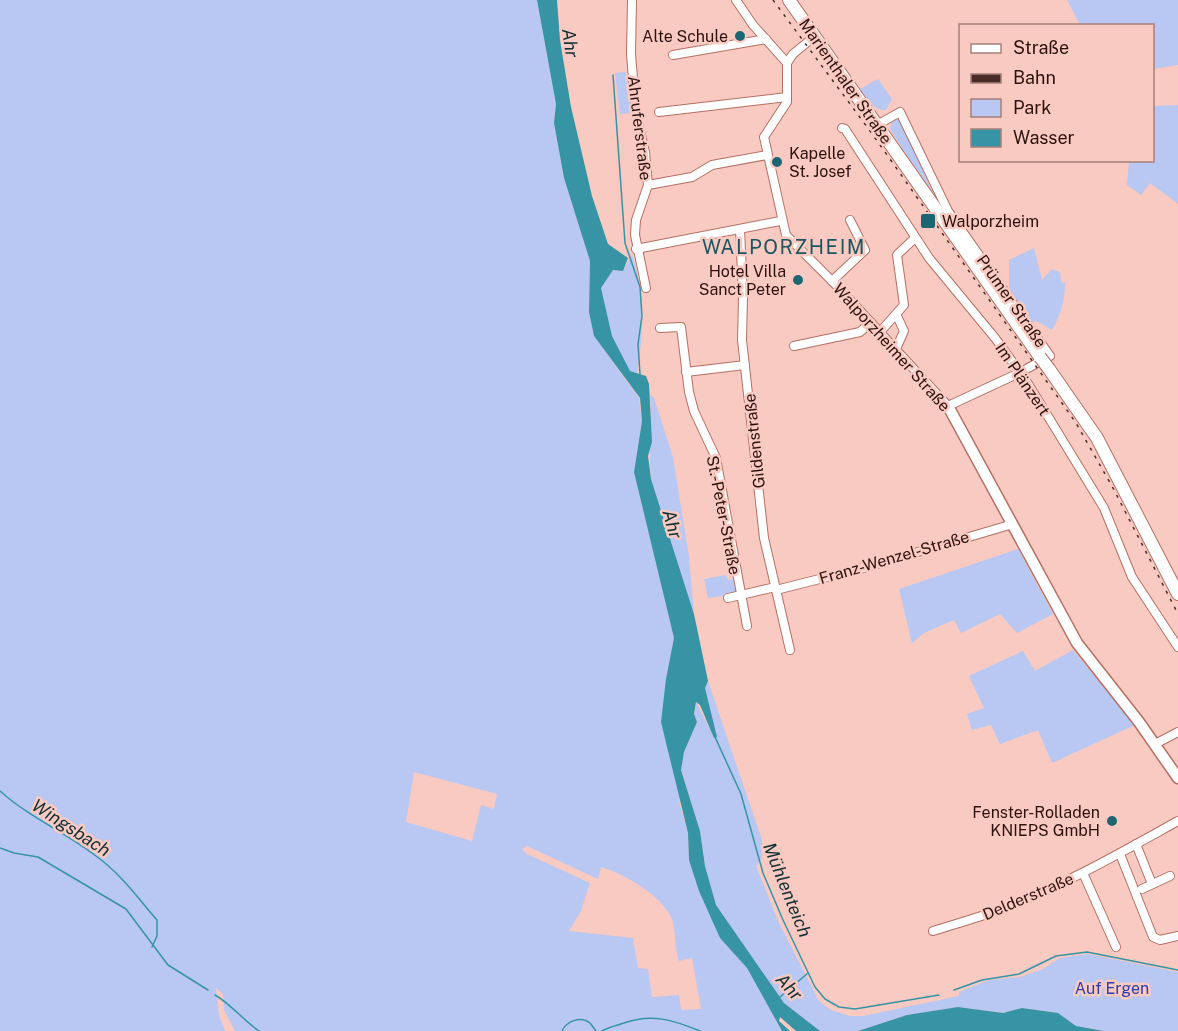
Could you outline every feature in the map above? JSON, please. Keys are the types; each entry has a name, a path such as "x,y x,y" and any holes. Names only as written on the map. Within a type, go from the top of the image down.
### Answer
{"main road":[{"name":"Marienthaler Straße","path":"789,0 903,162 1045,356 1049,369 1096,438 1178,594"}],"street":[{"name":"Ahruferstraße","path":"632,0 631,54 636,115 645,152 648,184 636,220 646,288"},
{"path":"736,0 787,63 793,54 815,36"},
{"path":"672,55 766,39"},
{"name":"Walporzheimer Straße","path":"787,63 787,97 782,113 766,132 767,155 780,221 791,243 832,281 948,406 1077,643 1155,744 1178,778"},
{"path":"659,112 787,97"},
{"name":"Prümer Straße","path":"877,125 900,112 948,211 1045,356"},
{"name":"Im Plänzert","path":"842,128 845,129 943,278 995,338 1027,382 1104,508 1132,578 1178,646"},
{"path":"648,184 692,177 712,165 767,155"},
{"path":"832,281 865,250 850,220"},
{"path":"642,249 780,221"},
{"name":"Gildenstraße","path":"740,229 745,365 764,538 790,651"},
{"path":"880,332 897,316 904,305 905,297 897,255 915,238"},
{"path":"896,349 904,331 897,316"},
{"path":"794,346 860,332 871,322"},
{"name":"St.-Peter-Straße","path":"660,328 681,327 686,372 694,411 716,458 747,626"},
{"path":"948,406 1019,374 1045,356"},
{"path":"686,372 745,365"},
{"name":"Franz-Wenzel-Straße","path":"728,598 867,567 1012,524"},
{"path":"1155,744 1178,732"},
{"name":"Delderstraße","path":"933,931 999,910 1083,873 1178,821"},
{"path":"1136,844 1152,884"},
{"path":"1119,854 1154,937 1160,940 1176,938"},
{"path":"1083,873 1116,947"},
{"path":"1142,889 1170,876"}],"green space":[{"path":"0,0 537,0 556,104 554,123 564,178 590,261 589,312 594,336 639,398 642,421 634,472 674,638 666,691 680,805 688,833 689,860 720,938 747,968 782,1031 235,1031 224,1010 223,994 216,988 219,1015 225,1031 0,1031","holes":["414,772 497,794 494,809 481,805 472,841 406,822","527,846 598,879 601,867 610,870 631,880 660,902 672,919 679,961 692,958 701,1009 681,1010 679,995 652,997 648,969 638,968 633,938 569,931 581,911 590,883 527,854 522,849"]},
{"path":"1067,0 1178,0 1178,65 1154,69 1154,24 1079,24"},
{"path":"626,72 631,113 620,114 615,73"},
{"path":"878,79 892,99 886,110 874,106 860,89"},
{"path":"1178,105 1178,204 1150,183 1141,195 1127,185 1129,162 1154,162 1154,106"},
{"path":"896,118 901,122 939,207 890,129 892,120"},
{"path":"1034,248 1042,280 1052,269 1060,272 1061,282 1065,283 1062,307 1052,330 1036,321 1033,323 1009,293 1009,260"},
{"path":"632,254 639,284 642,313 637,373 630,372 612,336 601,288 613,270 623,271"},
{"path":"650,395 654,398 673,457 689,557 694,614 651,479"},
{"path":"1018,549 1053,614 1017,633 1000,614 961,633 954,620 924,633 912,643 899,589"},
{"path":"726,575 728,580 735,579 738,594 708,598 704,579"},
{"path":"1073,650 1135,725 1052,763 1038,730 1000,744 991,725 972,730 967,714 984,708 969,676 1023,651 1035,671"},
{"name":"Auf Ergen","path":"708,681 762,840 762,858 756,866 779,923 819,1001 831,1010 850,1016 863,1016 959,996 959,992 989,980 1020,977 1043,969 1060,958 1088,954 1178,972 1178,1031 1104,1031 1076,1026 1058,1013 1022,1008 1003,1013 958,1007 907,1015 858,1031 820,1031 784,1003 716,905 705,866 700,831 681,769 684,752 697,722 694,715 696,702 716,737 705,688"}],"water":[{"path":"537,0 557,0 560,40 571,107 592,196 608,244 628,258 623,271 613,270 601,288 612,336 630,371 646,376 649,384 652,442 648,456 651,479 694,614 708,681 705,688 717,737 714,738 700,705 696,702 694,714 697,722 684,752 681,770 700,831 705,866 716,905 784,1003 820,1031 796,1031 780,1017 779,1021 790,1031 782,1031 747,968 720,938 699,891 689,860 688,833 661,722 674,638 634,472 642,421 640,398 594,336 589,312 590,261 564,178 554,123 556,104"},
{"path":"958,1007 1003,1013 1022,1008 1058,1013 1076,1026 1104,1031 858,1031 907,1015"}],"waterway":[{"path":"613,75 625,243 640,287 642,316 638,344 640,374"},
{"name":"Mühlenteich","path":"715,737 741,794 763,873 815,987 825,999 839,1007 855,1009 939,995"},
{"name":"Wingsbach","path":"0,791 11,801 84,847 121,878 157,920 157,936 152,947"},
{"name":"Wingsbach","path":"0,848 38,857 126,909 168,965 208,990"},
{"name":"Mühlenteich","path":"954,990 982,980 1019,974 1056,956 1087,952 1178,970"},
{"name":"Ahr","path":"780,997 808,973"},
{"path":"215,995 259,1031"},
{"path":"602,1031 644,1018 671,1021 700,1031"},
{"path":"562,1031 570,1022 578,1020 590,1023 596,1031"}],"railway":[{"path":"773,0 873,135 1076,423 1113,488 1178,614"}],"place":[{"name":"Alte Schule","path":"740,36"},
{"name":"Kapelle St. Josef","path":"777,162"},
{"name":"Walporzheim","path":"928,221"},
{"name":"Hotel Villa Sanct Peter","path":"798,280"},
{"name":"Fenster-Rolladen KNIEPS GmbH","path":"1112,821"}],"district":[{"name":"WALPORZHEIM","path":"784,247"}]}
